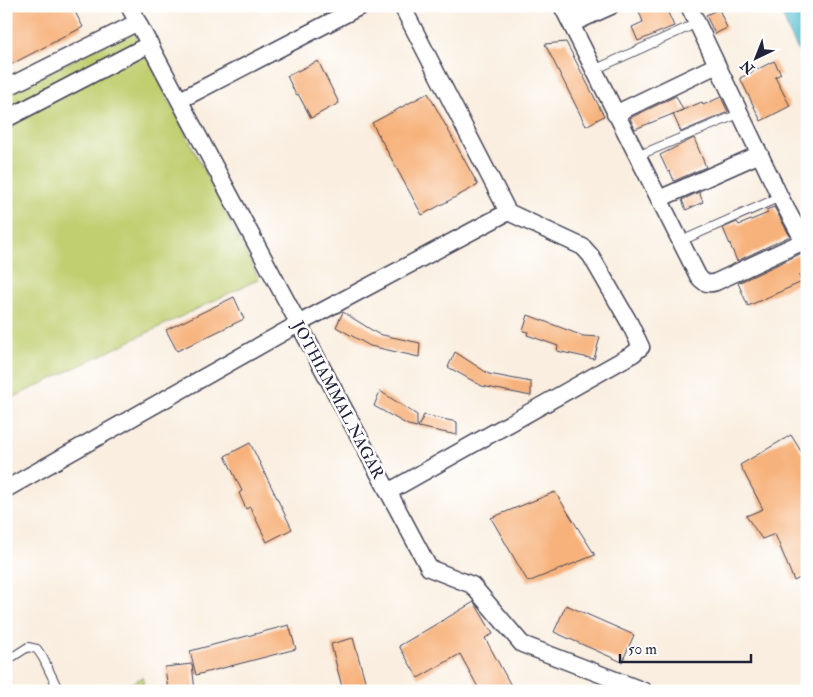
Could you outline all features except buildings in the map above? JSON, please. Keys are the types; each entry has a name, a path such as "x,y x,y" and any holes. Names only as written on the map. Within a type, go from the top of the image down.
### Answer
{"street":[{"name":"JOTHIAMMAL NAGAR","path":"129,6 428,568 472,585 522,644 644,691"},
{"path":"180,100 361,6"},
{"path":"388,492 637,352 641,347 591,256 583,247 508,212 402,6"},
{"path":"562,6 698,276 706,284 716,282 806,244 780,197 689,6"},
{"path":"571,24 611,6"},
{"path":"6,88 138,22"},
{"path":"6,119 150,44"},
{"path":"615,114 717,65"},
{"path":"659,199 760,154"},
{"path":"6,489 298,324 508,212"}],"lane":[{"path":"594,70 697,23"},
{"path":"636,156 741,113"},
{"path":"681,241 780,197"},
{"path":"6,660 28,647 37,649 60,691"}],"green space":[{"path":"133,29 259,279 6,401 6,95"},
{"path":"143,677 144,691 116,691"}],"water":[{"path":"779,6 807,6 807,68 789,32"}]}
